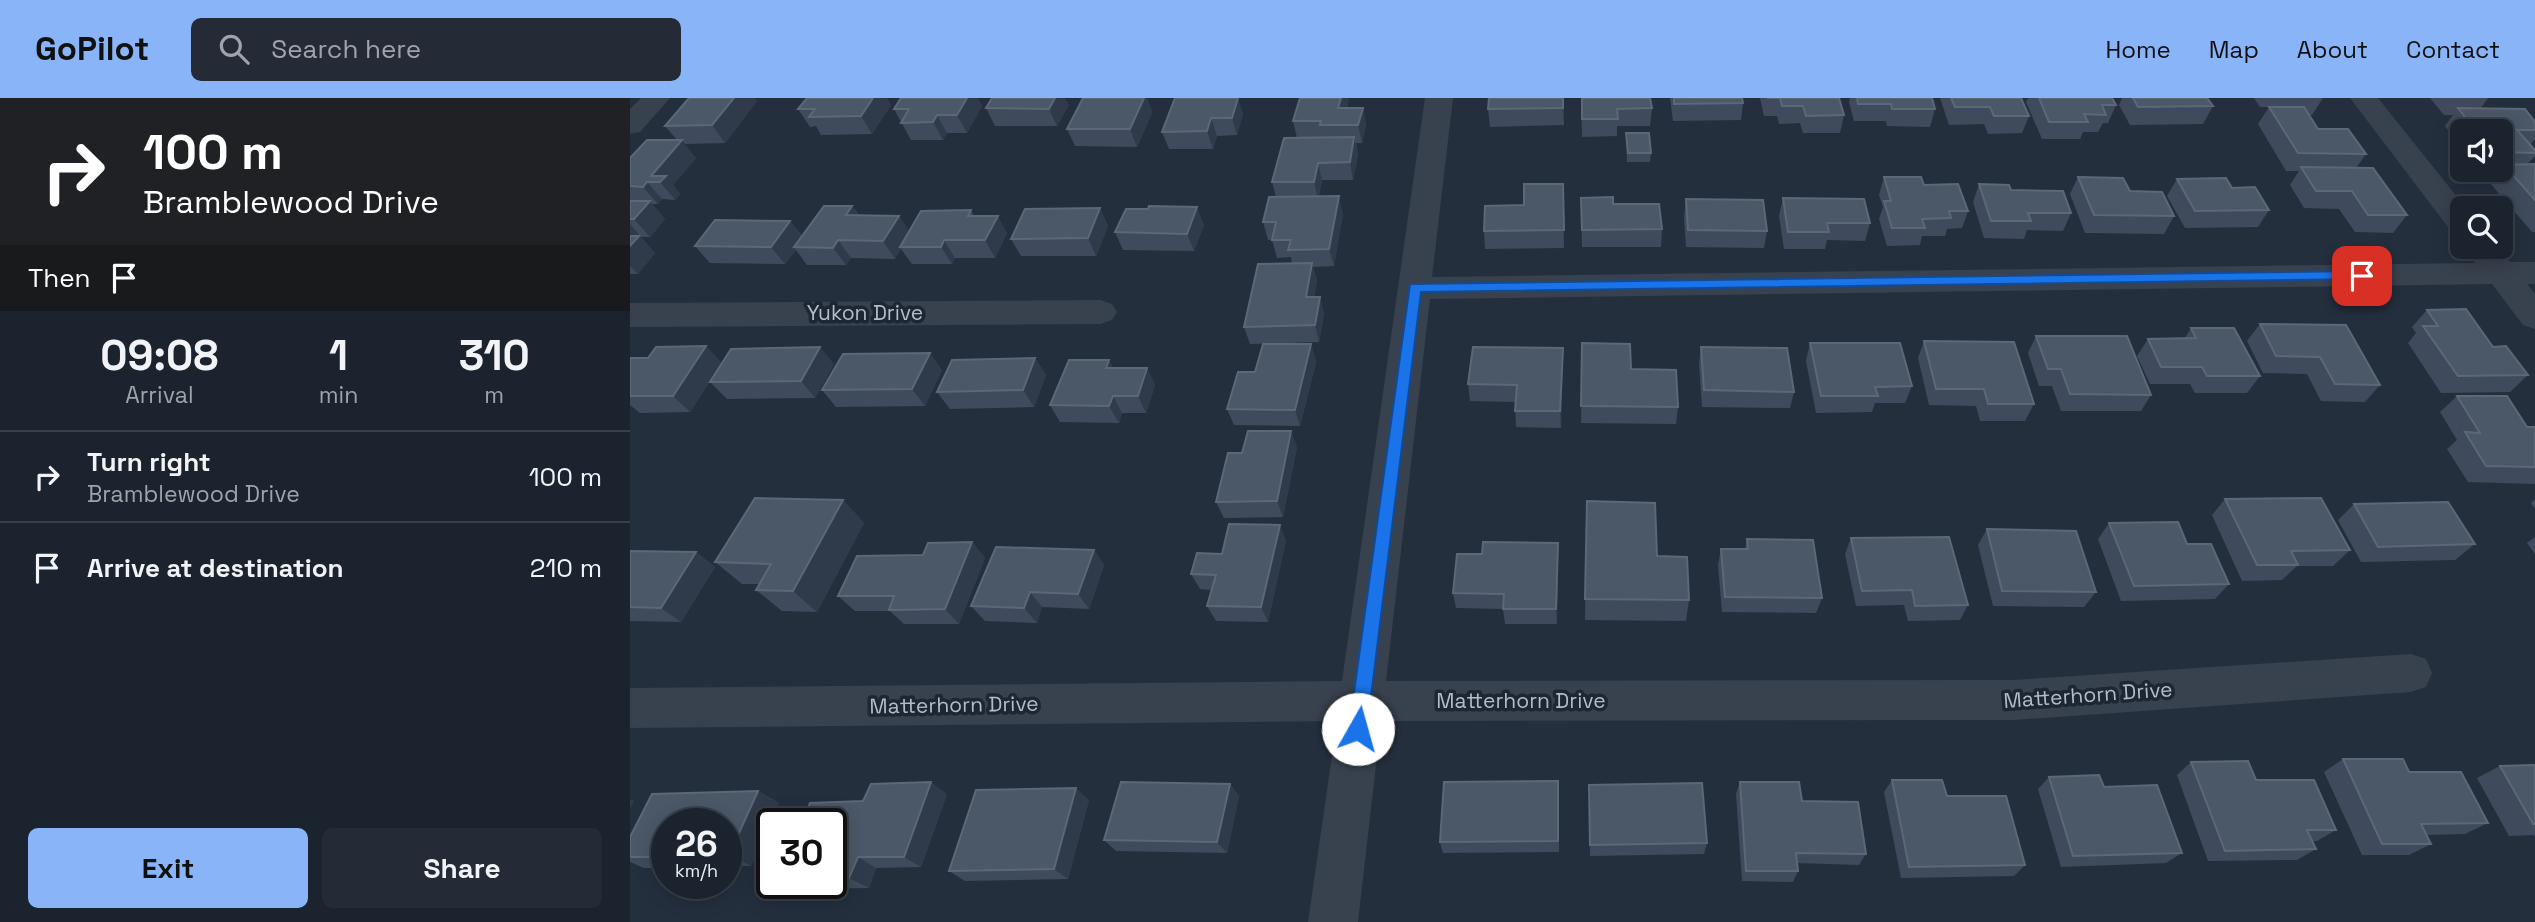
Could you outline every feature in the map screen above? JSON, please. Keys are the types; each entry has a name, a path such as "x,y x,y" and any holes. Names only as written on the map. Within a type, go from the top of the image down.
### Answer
{"street":[{"path":"630,126 656,98"},
{"path":"1333,922 1439,98"},
{"path":"2364,98 2450,209"},
{"path":"2490,259 2535,317"},
{"path":"1415,288 2535,273"},
{"name":"Yukon Drive","path":"630,315 1100,312"},
{"name":"Matterhorn Drive","path":"630,708 1361,701 2013,700 2411,673"}],"building":[{"path":"689,98 734,98 712,125 665,126"},
{"path":"807,98 873,98 861,116 809,117 815,109 798,109"},
{"path":"901,98 967,98 957,115 937,115 933,122 901,123 909,109 894,109"},
{"path":"992,98 1055,98 1049,109 986,108"},
{"path":"1083,98 1144,98 1130,129 1067,129"},
{"path":"1175,98 1238,98 1232,118 1211,118 1207,131 1162,132"},
{"path":"1300,98 1341,98 1338,108 1363,108 1358,125 1320,125 1321,121 1293,121"},
{"path":"1489,98 1563,98 1563,108 1488,109"},
{"path":"1582,98 1650,98 1652,108 1617,109 1618,119 1582,119"},
{"path":"1674,98 1742,98 1743,103 1674,104"},
{"path":"1780,98 1839,98 1844,115 1806,116 1803,106 1782,106"},
{"path":"1857,98 1932,98 1935,109 1892,109 1891,104 1858,104"},
{"path":"1951,98 2021,98 2029,116 1994,116 1990,107 1955,107"},
{"path":"2039,98 2112,98 2116,105 2102,105 2106,115 2084,114 2088,122 2049,122"},
{"path":"2133,98 2207,98 2213,106 2138,107"},
{"path":"2269,107 2304,107 2318,129 2348,129 2366,154 2298,153"},
{"path":"2458,108 2525,109 2535,122 2535,130 2517,130 2535,153 2513,152 2513,119 2467,119"},
{"path":"1626,133 1649,133 1651,153 1628,153"},
{"path":"1354,137 1350,162 1318,163 1314,182 1272,182 1284,138"},
{"path":"647,140 682,140 651,176 666,176 660,182 647,182 643,187 630,186 630,158"},
{"path":"2535,164 2535,200 2513,175 2513,165"},
{"path":"2301,167 2373,168 2407,215 2368,215 2352,191 2316,191"},
{"path":"1884,177 1921,177 1924,185 1958,184 1968,211 1949,211 1951,218 1922,219 1925,228 1892,228 1884,201 1891,201"},
{"path":"2078,177 2123,178 2130,191 2162,192 2174,216 2094,215"},
{"path":"2226,178 2232,188 2255,187 2269,210 2195,211 2177,179"},
{"path":"1524,184 1563,184 1564,230 1484,231 1485,206 1524,205"},
{"path":"1979,184 2009,185 2011,190 2063,191 2071,213 2028,213 2031,221 1991,221"},
{"path":"1339,196 1329,249 1288,250 1291,240 1272,240 1276,222 1263,222 1269,197"},
{"path":"1613,197 1613,204 1659,204 1662,229 1582,230 1581,198"},
{"path":"1783,198 1864,199 1870,223 1827,223 1829,232 1788,232"},
{"path":"1686,199 1763,200 1767,231 1688,230"},
{"path":"630,201 650,201 634,219 630,219"},
{"path":"824,206 852,206 846,215 899,216 883,241 838,240 833,248 794,247"},
{"path":"1149,206 1197,207 1187,234 1115,232 1126,209 1148,209"},
{"path":"1100,208 1088,238 1011,239 1025,209"},
{"path":"971,210 968,216 998,216 985,240 944,240 941,247 900,247 921,211"},
{"path":"715,220 790,221 771,247 695,246"},
{"path":"630,236 639,236 630,246"},
{"path":"1312,263 1306,297 1320,297 1315,325 1244,327 1258,264"},
{"path":"2466,309 2493,347 2506,346 2528,375 2458,376 2423,326 2438,326 2427,310"},
{"path":"2260,324 2346,325 2380,385 2335,384 2320,357 2276,356"},
{"path":"2191,328 2234,328 2260,376 2207,376 2202,367 2161,367 2148,339 2196,338"},
{"path":"2036,336 2127,336 2151,395 2070,394 2061,369 2048,369"},
{"path":"1924,341 2014,342 2034,404 1988,404 1984,389 1936,389"},
{"path":"1582,343 1630,344 1631,369 1676,370 1678,407 1581,406"},
{"path":"1810,343 1900,343 1912,386 1875,387 1878,396 1821,396"},
{"path":"1263,344 1311,344 1295,410 1227,409 1238,372 1255,372"},
{"path":"706,346 673,396 630,396 630,358 648,358 656,347"},
{"path":"820,347 801,381 710,382 731,349"},
{"path":"1473,347 1563,348 1560,411 1515,411 1517,385 1468,384"},
{"path":"1701,347 1787,348 1794,392 1704,390"},
{"path":"930,353 912,389 822,390 843,354"},
{"path":"1035,358 1023,390 937,392 952,360"},
{"path":"1069,360 1109,360 1106,368 1147,368 1138,396 1113,396 1109,406 1050,405"},
{"path":"2457,396 2507,396 2527,427 2535,427 2535,467 2486,466 2465,432 2480,433"},
{"path":"1248,431 1291,431 1277,501 1216,502 1228,453 1242,453"},
{"path":"755,498 843,500 793,591 756,590 771,564 715,562"},
{"path":"2321,498 2350,550 2291,551 2298,565 2257,565 2225,499"},
{"path":"1587,501 1655,503 1657,556 1687,557 1689,600 1585,599"},
{"path":"2448,502 2475,544 2378,547 2354,504"},
{"path":"2178,522 2187,544 2211,544 2229,584 2134,586 2109,523"},
{"path":"1229,524 1280,525 1261,607 1207,606 1216,575 1191,574 1197,553 1222,554"},
{"path":"1987,529 2076,531 2096,592 2002,591"},
{"path":"1949,537 1968,605 1915,606 1912,590 1862,591 1851,538"},
{"path":"1747,539 1813,540 1822,598 1725,597 1721,549 1748,549"},
{"path":"972,542 945,609 889,610 894,596 838,596 857,556 923,555 928,543"},
{"path":"1483,542 1558,543 1556,609 1503,609 1504,594 1453,593 1457,554 1482,554"},
{"path":"996,547 1094,550 1078,594 1030,592 1024,608 971,606"},
{"path":"630,551 696,552 661,608 630,607"},
{"path":"2343,759 2403,759 2409,772 2461,772 2488,823 2421,824 2431,844 2382,844"},
{"path":"2248,761 2256,780 2314,780 2336,830 2307,830 2316,849 2225,851 2191,762"},
{"path":"2535,765 2535,824 2533,824 2500,766"},
{"path":"2099,775 2104,787 2157,785 2182,853 2073,856 2049,777"},
{"path":"1892,780 1942,780 1947,796 2006,796 2025,865 1909,867"},
{"path":"1558,781 1558,841 1440,842 1444,782"},
{"path":"931,782 904,857 858,857 847,878 847,808 808,808 810,803 863,801 871,784"},
{"path":"1121,782 1230,784 1217,842 1104,840"},
{"path":"1740,782 1799,782 1802,801 1858,802 1866,854 1796,853 1798,871 1746,871"},
{"path":"1702,783 1707,843 1590,845 1589,785"},
{"path":"1076,788 1054,869 949,871 976,790"},
{"path":"758,791 742,826 742,808 651,808 651,857 630,857 630,837 652,794"}],"route":[{"path":"1358,729 1415,288 2362,276"}]}
